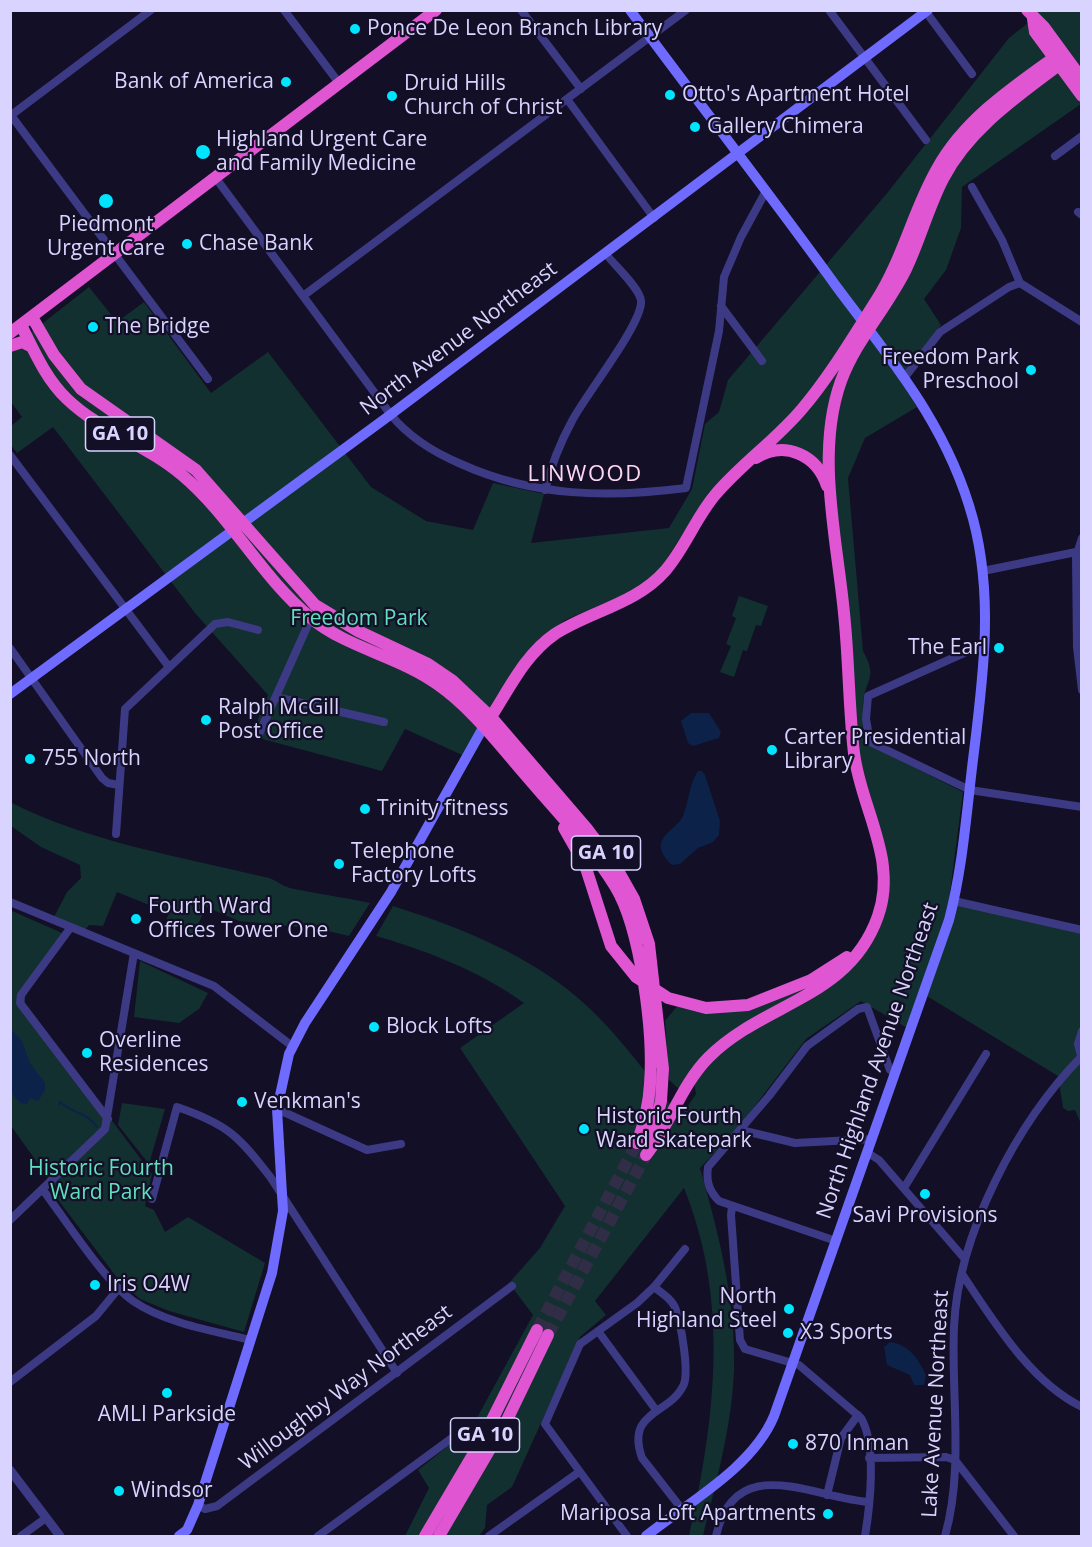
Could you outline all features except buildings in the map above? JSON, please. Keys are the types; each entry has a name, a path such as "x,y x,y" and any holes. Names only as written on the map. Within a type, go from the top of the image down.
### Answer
{"highway":[{"path":"10,333 436,10"},
{"path":"1030,15 1044,27 1082,96"},
{"path":"1060,59 1082,79"},
{"path":"487,722 536,649 556,634 639,594 664,573 708,505 734,475 801,410 903,274 935,194 958,155 991,119 1060,59"},
{"name":"GA 10","path":"32,317 64,370 81,389 196,470 290,579 323,611 358,631 428,664 453,681 592,853 616,887 633,926 639,959 650,1055 647,1108 638,1143"},
{"name":"GA 10","path":"21,325 49,377 68,400 172,467 208,500 287,595 311,618 343,637 425,676 487,722 575,814 616,867 634,899 654,970 663,1069 661,1101 646,1155 700,1067 725,1044 838,975 858,955 874,926"},
{"path":"552,806 585,865 611,946 636,977 676,1001 720,1009 764,1000 828,971 856,949 874,926 885,890 884,861 863,797 855,758 840,559 832,508 828,453 831,420 842,380 866,325"},
{"path":"10,346 22,342 33,347"},
{"path":"734,475 769,452 781,450 798,453 811,460 821,472 832,508"},
{"name":"GA 10","path":"425,1536 543,1333 507,1420 439,1536"}],"main road":[{"name":"North Highland Avenue Northeast","path":"630,10 905,377 934,423 959,476 979,542 983,571 985,648 954,901 868,1152 770,1426 746,1460 646,1536"},
{"name":"North Avenue Northeast","path":"10,694 234,532 927,11"},
{"path":"186,1534 198,1505 251,1340 279,1243 283,1196 277,1109 283,1073 292,1046 391,892 487,722"}],"street":[{"path":"151,10 11,115 208,380"},
{"path":"284,10 339,83"},
{"path":"521,10 581,89"},
{"path":"303,296 686,10"},
{"path":"829,10 926,140"},
{"path":"927,11 972,74"},
{"path":"567,99 654,218"},
{"path":"1055,156 1082,136"},
{"path":"214,177 391,415 411,435 452,460 498,479 545,490 609,495 686,488 719,331 722,285 727,268 766,190"},
{"path":"972,187 1002,240 1020,283 1082,322"},
{"path":"545,490 556,455 572,421 620,346 641,307 638,292 606,254"},
{"path":"905,377 940,332 1009,287 1020,283"},
{"path":"721,306 762,361"},
{"path":"10,455 169,667"},
{"path":"1082,538 1076,626 1082,690"},
{"path":"983,571 1080,551"},
{"path":"259,734 311,618"},
{"path":"116,834 125,709 215,624 228,622 258,630"},
{"path":"10,648 102,778 108,783 119,784"},
{"path":"985,648 973,649 868,696 870,742 969,790 1082,807"},
{"path":"276,697 384,722"},
{"path":"954,901 1082,930"},
{"path":"10,902 214,986 292,1046"},
{"path":"71,927 21,995 20,1003 108,1119"},
{"path":"10,1220 104,1132 134,953"},
{"path":"836,1241 719,1201 711,1194 706,1177 709,1164 741,1130 807,1046 858,1009 867,1007 890,1070 896,1072"},
{"path":"1081,1056 1078,1044 1082,1031"},
{"path":"904,1188 986,1054"},
{"name":"Lake Avenue Northeast","path":"945,1536 955,1460 954,1328 964,1258 988,1200 1032,1114 1054,1084 1081,1056"},
{"path":"152,1199 177,1107 209,1118 233,1133 250,1150 283,1196 398,1372"},
{"path":"277,1109 361,1148 379,1149 401,1144"},
{"path":"741,1130 795,1143 872,1139"},
{"path":"868,1152 879,1160 964,1258"},
{"path":"43,1190 119,1288 132,1301 155,1312 251,1340"},
{"path":"732,1207 730,1215 740,1340 745,1348 793,1362 858,1415 867,1433 869,1458 869,1503 865,1536"},
{"path":"627,1536 544,1424 580,1344 654,1287 685,1249"},
{"path":"962,1274 1004,1336 1055,1391 1081,1407"},
{"name":"Willoughby Way Northeast","path":"198,1505 205,1509 217,1506 512,1286"},
{"path":"654,1287 666,1296 676,1311 685,1366 684,1384 675,1396 646,1419 640,1429 639,1448 642,1458 681,1508"},
{"path":"10,1382 96,1316 119,1288"},
{"path":"598,1331 656,1410"},
{"path":"827,1495 841,1438 858,1415"},
{"path":"318,1536 467,1427"},
{"path":"869,1458 946,1457 955,1460 968,1473 1014,1536"},
{"path":"10,1470 60,1536"},
{"path":"489,1536 579,1472"},
{"path":"716,1536 728,1504 741,1492 756,1485 768,1484 869,1503"},
{"path":"21,1536 46,1518"}],"green space":[{"name":"Freedom Park","path":"1035,11 1081,11 1081,104 962,187 961,228 946,270 924,299 941,325 899,379 917,407 865,438 848,478 863,651 870,667 870,678 864,694 863,707 869,745 963,792 949,900 1081,931 1081,1124 1075,1110 1068,1111 1063,1108 1058,1076 922,993 909,1029 861,1001 806,1039 735,1132 700,1168 725,1268 734,1344 730,1412 723,1454 703,1536 689,1536 706,1449 711,1405 714,1361 713,1318 708,1274 698,1231 684,1188 595,1301 606,1315 580,1337 512,1487 487,1505 485,1528 479,1536 405,1536 429,1488 418,1470 472,1427 533,1315 509,1283 540,1248 565,1206 460,1048 524,1003 489,981 453,963 376,936 393,906 461,930 527,962 567,989 614,1033 680,1117 696,1094 694,1083 722,1050 846,972 887,901 890,870 857,746 836,512 813,457 755,449 708,494 656,576 627,594 565,620 540,639 515,667 471,759 405,729 382,771 251,736 268,695 195,613 53,427 17,453 11,445 11,426 22,417 11,402 11,348 89,287 117,322 144,302 211,393 268,352 371,487 426,521 473,530 493,483 544,494 531,543 669,528 692,489 705,424 719,412 728,380 888,192 1009,38 1038,15"},
{"path":"739,596 768,606 761,626 756,625 747,651 743,650 734,677 720,672 731,646 726,644 736,618 732,616"},
{"path":"10,802 72,828 137,848 269,878 290,888 370,903 349,936 319,929 239,921 206,907 192,938 164,926 169,913 117,892 103,926 89,925 85,930 54,917 67,892 81,878 80,865 41,847 11,826"},
{"name":"Historic Fourth Ward Park","path":"10,910 62,933 25,997 25,1005 152,1174 145,1206 154,1210 165,1232 188,1217 265,1263 244,1332 169,1311 140,1299 118,1279 50,1189 47,1176 11,1126"},
{"path":"853,958 743,1030 680,1090 669,1080 665,1021 679,1004 720,1011"},
{"path":"140,961 208,993 199,1009 179,1023 134,1017"},
{"path":"122,1103 165,1109 149,1164 118,1125"}],"water":[{"path":"691,713 709,713 721,732 719,738 693,746 688,743 681,721"},
{"path":"698,771 702,771 705,775 720,821 719,835 713,842 698,848 680,864 672,865 664,856 661,848 662,842 683,816"},
{"path":"11,1029 22,1041 30,1063 45,1083 45,1090 38,1101 30,1098 27,1104 20,1103 11,1092"},
{"path":"890,1342 907,1349 920,1363 926,1375 924,1385 914,1385 910,1375 887,1365 884,1347"}],"waterway":[{"path":"59,1104 60,1102 84,1115 97,1127"}],"tunnel":[{"path":"537,1330 637,1143"},
{"path":"548,1335 646,1155"}],"place":[{"name":"Ponce De Leon Branch Library","path":"355,29"},
{"name":"Bank of America","path":"286,82"},
{"name":"Otto's Apartment Hotel","path":"670,95"},
{"name":"Druid Hills Church of Christ","path":"392,96"},
{"name":"Gallery Chimera","path":"695,127"},
{"name":"Highland Urgent Care and Family Medicine","path":"203,152"},
{"name":"Piedmont Urgent Care","path":"106,201"},
{"name":"Chase Bank","path":"187,244"},
{"name":"The Bridge","path":"93,327"},
{"name":"Freedom Park Preschool","path":"1031,370"},
{"name":"The Earl","path":"999,648"},
{"name":"Ralph McGill Post Office","path":"206,720"},
{"name":"Carter Presidential Library","path":"772,750"},
{"name":"755 North","path":"30,759"},
{"name":"Trinity fitness","path":"365,809"},
{"name":"Telephone Factory Lofts","path":"339,864"},
{"name":"Fourth Ward Offices Tower One","path":"136,919"},
{"name":"Block Lofts","path":"374,1027"},
{"name":"Overline Residences","path":"87,1053"},
{"name":"Venkman's","path":"242,1102"},
{"name":"Historic Fourth Ward Skatepark","path":"584,1129"},
{"name":"Savi Provisions","path":"925,1194"},
{"name":"Iris O4W","path":"95,1285"},
{"name":"North Highland Steel","path":"789,1309"},
{"name":"X3 Sports","path":"788,1333"},
{"name":"AMLI Parkside","path":"167,1393"},
{"name":"870 Inman","path":"793,1444"},
{"name":"Windsor","path":"119,1491"},
{"name":"Mariposa Loft Apartments","path":"828,1514"}],"district":[{"name":"LINWOOD","path":"585,475"}]}
